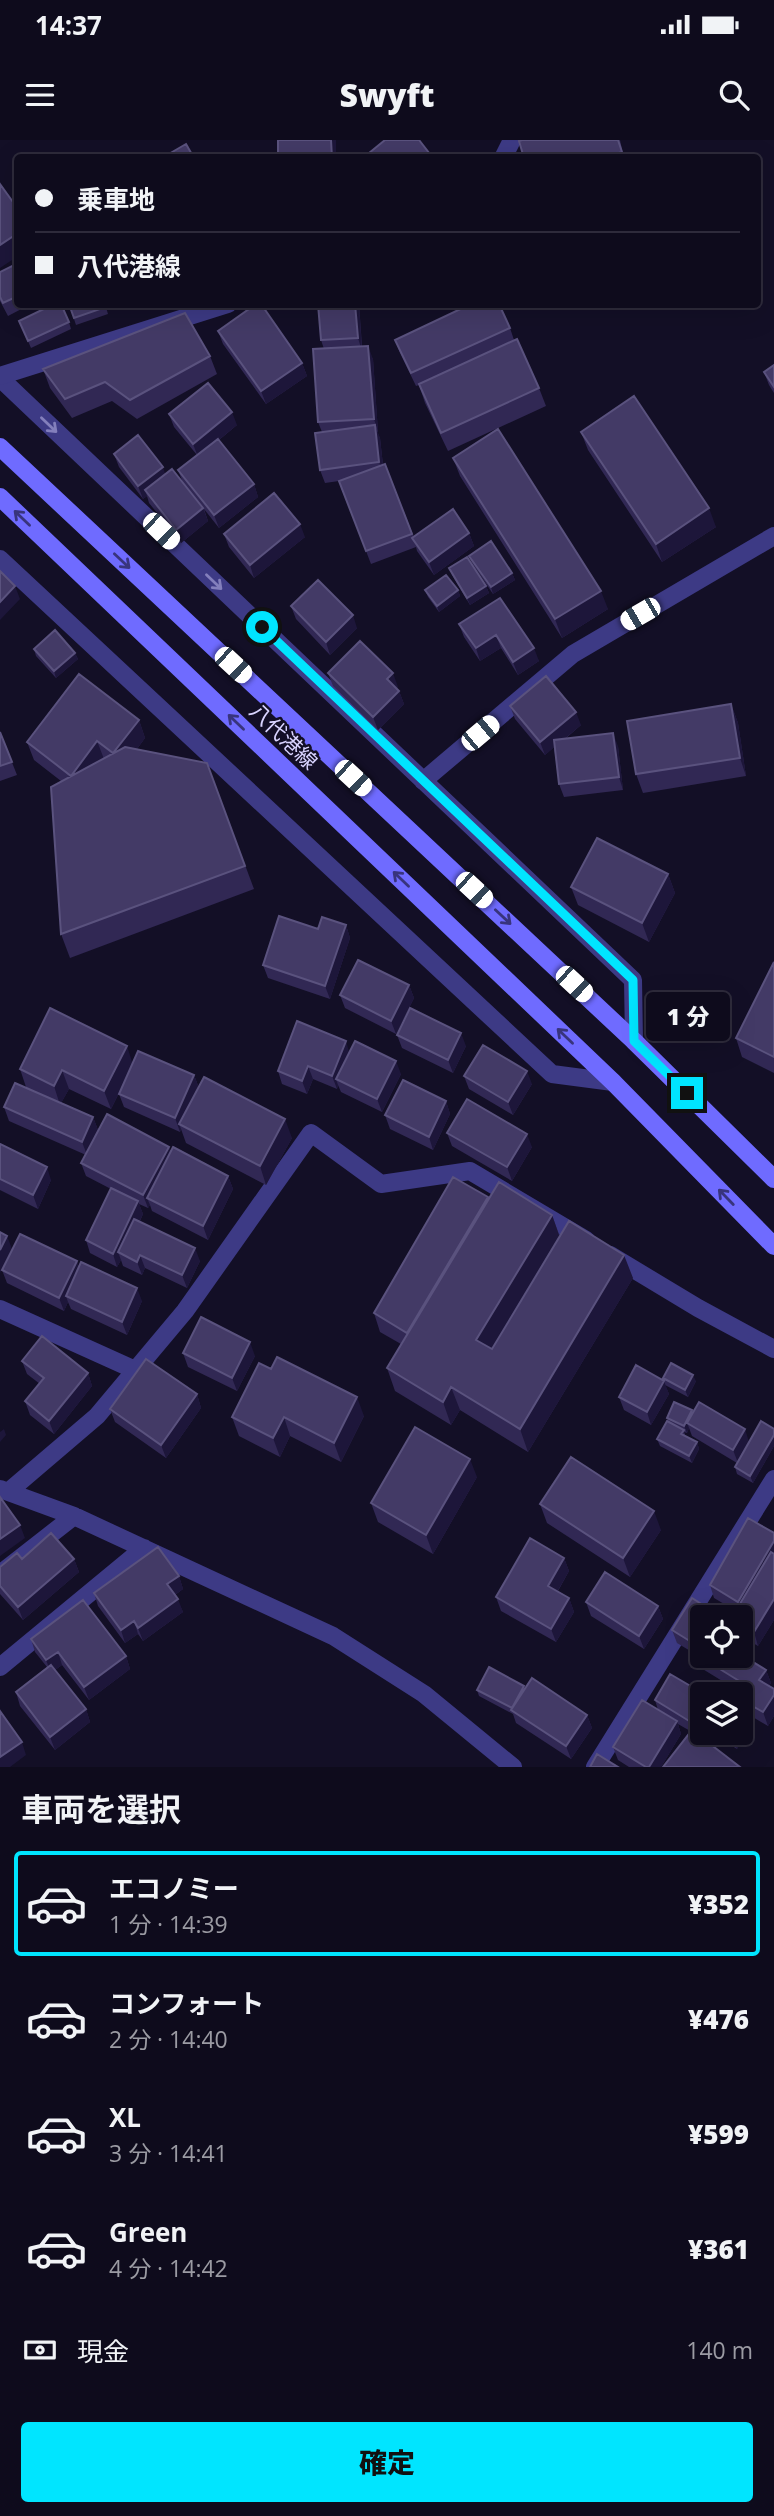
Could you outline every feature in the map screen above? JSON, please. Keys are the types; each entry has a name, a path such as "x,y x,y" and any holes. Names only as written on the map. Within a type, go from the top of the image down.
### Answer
{"main road":[{"name":"八代港線","path":"0,447 634,1041 774,1179"},
{"name":"八代港線","path":"0,497 613,1082 774,1246"}],"street":[{"path":"216,308 0,377 633,980 634,1041"},
{"path":"423,780 573,654 774,536"},
{"path":"0,559 552,1074 613,1082"},
{"path":"4,1491 97,1416 185,1311 311,1133 381,1184 470,1171 698,1308 774,1349"},
{"path":"0,1310 135,1370"},
{"path":"595,1767 774,1479"},
{"path":"4,1491 74,1516 332,1636 424,1694 513,1767"},
{"path":"0,1574 74,1516"},
{"path":"0,1667 144,1548"}],"building":[{"path":"278,140 331,140 332,154 278,154"},
{"path":"385,140 419,140 430,154 368,154"},
{"path":"618,140 622,152 523,154 519,141"},
{"path":"186,144 192,154 169,154"},
{"path":"0,184 14,203 14,236 0,245"},
{"path":"14,265 14,298 3,303 0,297 0,272"},
{"path":"46,308 63,308 69,322 28,341 19,321"},
{"path":"70,308 103,308 74,318"},
{"path":"250,308 264,308 302,363 261,391 218,331"},
{"path":"318,308 355,308 358,338 321,340"},
{"path":"463,308 501,308 510,328 411,373 395,340"},
{"path":"185,313 210,356 130,400 105,382 65,399 43,369"},
{"path":"517,339 539,388 441,433 419,384"},
{"path":"368,346 374,419 318,422 313,349"},
{"path":"774,365 774,387 764,372"},
{"path":"208,383 232,412 193,444 169,414"},
{"path":"634,396 709,508 656,544 581,432"},
{"path":"375,425 379,462 320,470 315,433"},
{"path":"498,429 601,591 555,619 453,458"},
{"path":"138,435 163,467 138,486 114,454"},
{"path":"218,439 254,484 214,515 178,470"},
{"path":"385,464 412,534 366,551 339,481"},
{"path":"172,469 203,508 176,530 145,490"},
{"path":"274,493 300,524 250,565 224,534"},
{"path":"453,509 469,533 429,562 412,538"},
{"path":"491,541 512,573 491,587 469,556"},
{"path":"467,557 486,586 467,598 449,568"},
{"path":"0,571 15,586 0,602"},
{"path":"446,575 458,590 437,606 425,590"},
{"path":"318,580 353,615 326,642 291,606"},
{"path":"500,598 534,648 513,662 496,635 476,648 459,624"},
{"path":"55,630 75,653 54,671 34,649"},
{"path":"360,641 393,673 387,679 399,691 373,717 328,673"},
{"path":"79,674 139,720 113,753 97,741 71,776 27,742"},
{"path":"546,676 576,712 540,742 510,706"},
{"path":"731,704 740,758 636,774 627,721"},
{"path":"0,732 12,762 0,766"},
{"path":"613,733 619,777 559,784 554,740"},
{"path":"125,747 207,763 245,866 61,934 51,787"},
{"path":"597,838 668,874 642,923 571,887"},
{"path":"279,916 318,929 322,917 346,925 325,986 263,965"},
{"path":"358,960 409,985 391,1021 340,995"},
{"path":"774,962 774,1057 736,1038"},
{"path":"50,1008 127,1046 104,1091 62,1070 54,1086 20,1069"},
{"path":"410,1008 461,1033 448,1060 397,1035"},
{"path":"297,1021 346,1041 332,1076 308,1066 302,1081 278,1071"},
{"path":"355,1041 396,1061 377,1099 336,1079"},
{"path":"483,1045 527,1071 508,1102 464,1076"},
{"path":"138,1051 194,1075 175,1118 119,1094"},
{"path":"204,1077 285,1119 260,1166 179,1124"},
{"path":"403,1080 446,1101 429,1137 385,1115"},
{"path":"15,1083 93,1117 82,1142 4,1107"},
{"path":"467,1099 527,1134 507,1167 447,1133"},
{"path":"107,1114 169,1147 143,1195 81,1163"},
{"path":"0,1144 47,1167 33,1195 0,1179"},
{"path":"173,1147 228,1176 203,1226 147,1198"},
{"path":"453,1177 488,1197 407,1333 374,1313"},
{"path":"499,1182 552,1215 476,1340 492,1349 569,1221 624,1255 520,1429 451,1387 443,1402 387,1368"},
{"path":"111,1188 138,1201 113,1254 86,1240"},
{"path":"134,1219 195,1248 182,1275 140,1255 137,1262 118,1252"},
{"path":"0,1232 7,1236 0,1250"},
{"path":"20,1234 77,1261 59,1298 2,1270"},
{"path":"81,1262 137,1288 122,1322 66,1296"},
{"path":"201,1317 250,1342 232,1378 183,1353"},
{"path":"42,1336 88,1373 49,1421 25,1401 44,1378 22,1361"},
{"path":"277,1357 357,1397 334,1443 284,1417 273,1438 232,1417 259,1363 271,1369"},
{"path":"146,1359 197,1394 161,1445 110,1409"},
{"path":"671,1363 693,1375 685,1390 663,1378"},
{"path":"636,1365 664,1381 647,1412 619,1397"},
{"path":"674,1402 692,1410 684,1426 667,1418"},
{"path":"699,1402 745,1429 733,1450 687,1423"},
{"path":"667,1421 684,1430 681,1434 697,1442 689,1456 657,1439"},
{"path":"761,1421 774,1429 774,1435 750,1476 735,1467"},
{"path":"415,1427 470,1459 426,1535 371,1503"},
{"path":"571,1457 654,1511 623,1558 540,1504"},
{"path":"0,1497 20,1525 0,1539"},
{"path":"748,1518 774,1533 774,1541 738,1602 710,1585"},
{"path":"51,1533 74,1559 18,1607 0,1586 0,1567 17,1553 22,1559"},
{"path":"530,1538 564,1558 548,1586 569,1598 551,1629 496,1597"},
{"path":"158,1547 179,1576 167,1584 178,1599 138,1628 134,1621 121,1630 94,1593"},
{"path":"771,1552 774,1554 774,1599 754,1632 753,1605 739,1605"},
{"path":"605,1572 658,1606 639,1636 586,1602"},
{"path":"692,1598 703,1605 690,1605 690,1641 672,1630"},
{"path":"83,1600 126,1656 84,1687 58,1652 46,1660 31,1639"},
{"path":"753,1662 766,1670 759,1680 774,1689 774,1695 763,1712 753,1706 753,1682 741,1682 718,1668 753,1668"},
{"path":"51,1665 86,1709 50,1737 16,1692"},
{"path":"489,1667 524,1686 512,1708 477,1690"},
{"path":"670,1674 690,1686 690,1722 655,1700"},
{"path":"532,1678 587,1715 566,1746 511,1710"},
{"path":"642,1700 677,1721 649,1767 613,1747"},
{"path":"0,1711 22,1742 0,1757"},
{"path":"690,1733 690,1745 711,1745 740,1767 663,1767"},
{"path":"597,1754 618,1767 590,1767"}],"route":[{"path":"262,627 633,980 634,1041 687,1093"}]}
